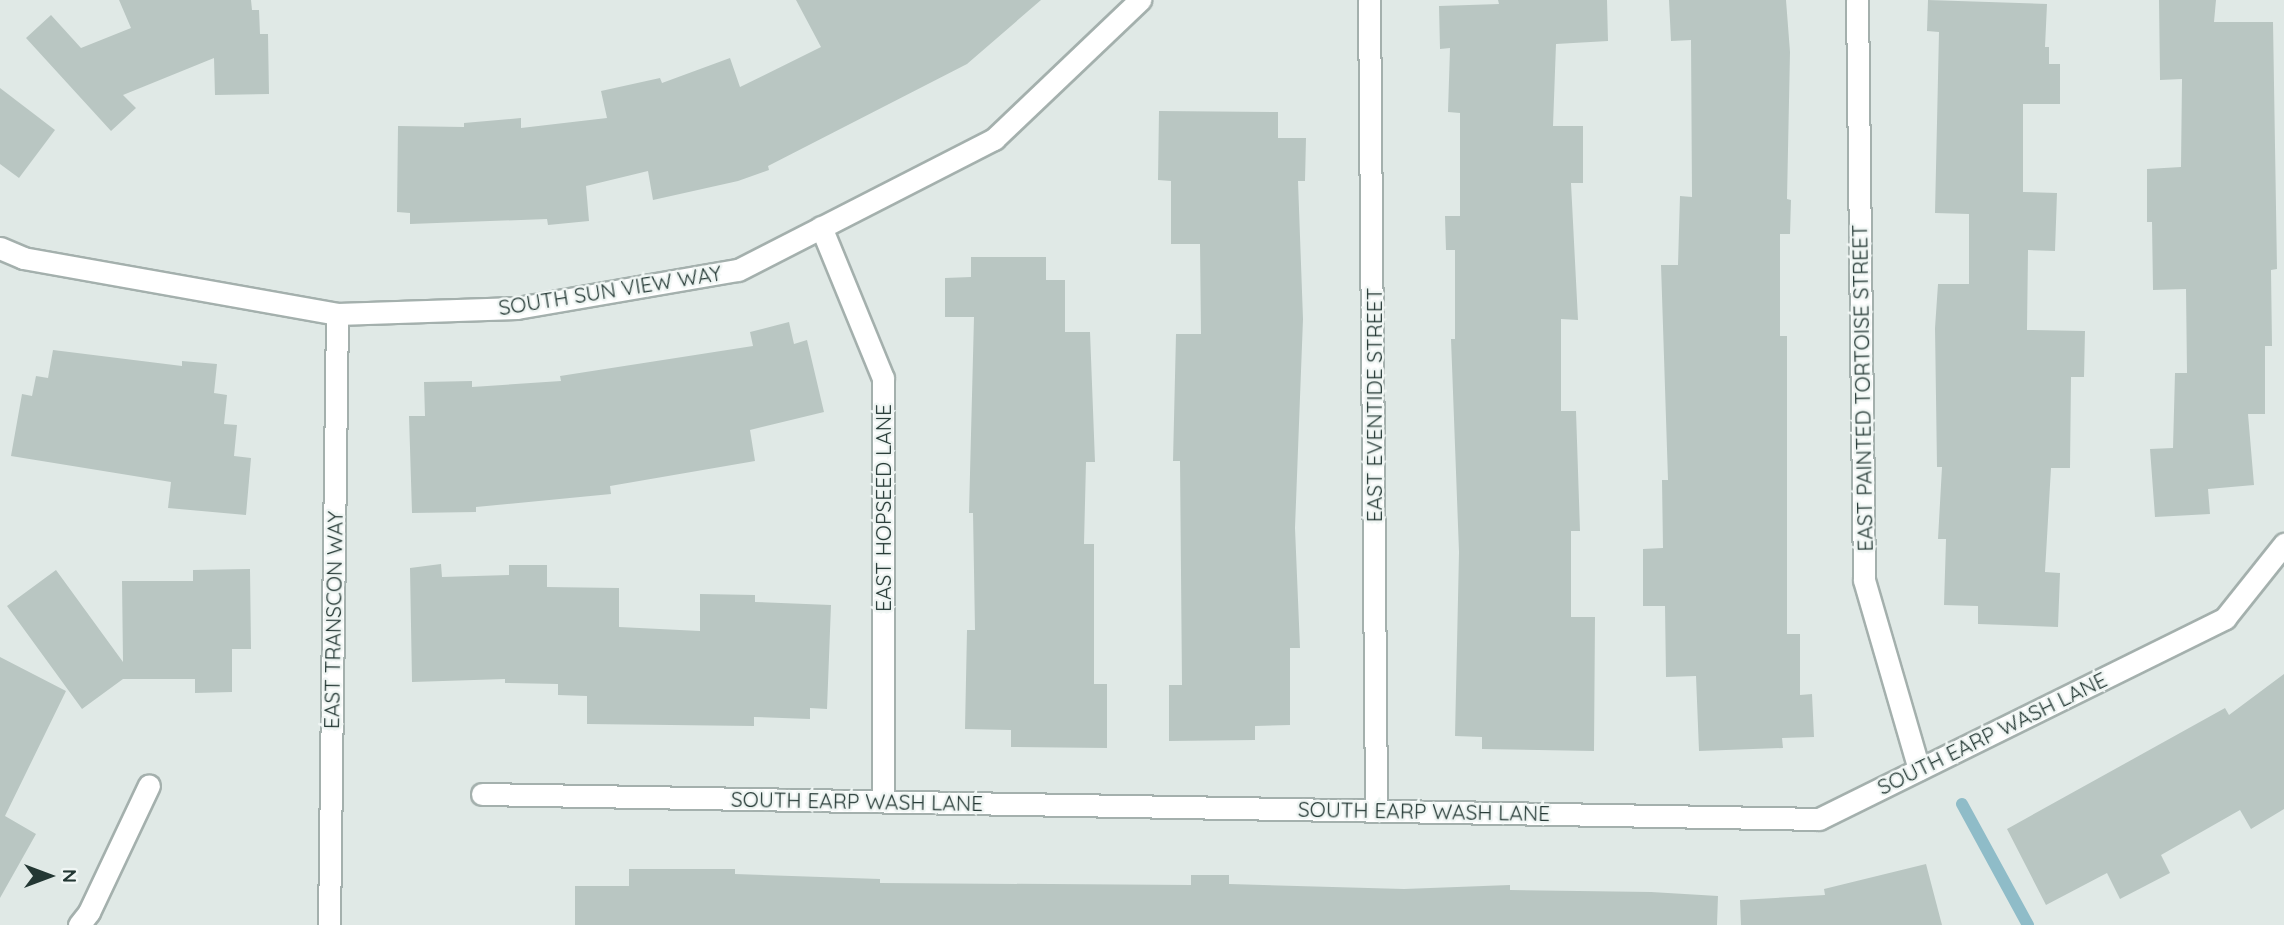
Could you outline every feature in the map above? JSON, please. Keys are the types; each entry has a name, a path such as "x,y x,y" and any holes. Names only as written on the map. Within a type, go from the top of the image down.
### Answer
{"street":[{"name":"SOUTH SUN VIEW WAY","path":"0,248 23,258 337,314 517,307 738,270 994,139 1140,0"},
{"name":"EAST EVENTIDE STREET","path":"1369,0 1376,810"},
{"name":"EAST PAINTED TORTOISE STREET","path":"1857,0 1864,580 1919,769"},
{"name":"EAST HOPSEED LANE","path":"821,227 883,378 883,801"},
{"name":"EAST TRANSCON WAY","path":"329,925 337,314"},
{"name":"SOUTH EARP WASH LANE","path":"482,794 1819,818 2225,618 2284,544"},
{"path":"79,925 89,912 149,785"}],"building":[{"path":"119,0 251,0 252,10 259,10 260,34 268,34 269,94 215,95 214,58 123,95 136,108 111,131 26,38 51,15 81,48 131,28"},
{"path":"796,0 1041,0 967,64 768,166 769,170 738,181 653,200 648,171 586,186 589,221 548,225 547,219 410,224 410,213 397,212 398,126 464,127 464,123 521,118 521,128 607,118 601,91 660,78 662,83 730,58 740,87 821,47"},
{"path":"1498,0 1607,0 1608,41 1556,44 1553,126 1583,126 1583,183 1571,183 1578,320 1561,319 1561,411 1576,411 1580,531 1571,531 1571,617 1595,617 1594,751 1482,749 1482,737 1455,736 1459,552 1451,339 1455,339 1455,250 1446,250 1445,216 1460,216 1460,113 1448,112 1450,48 1440,49 1439,6 1499,4"},
{"path":"1669,0 1786,0 1790,52 1787,199 1791,200 1790,234 1780,234 1780,336 1787,336 1787,634 1800,634 1800,695 1812,694 1814,737 1782,738 1783,748 1699,751 1696,676 1666,677 1665,606 1643,606 1643,549 1663,548 1662,480 1668,480 1661,265 1678,265 1680,196 1692,197 1691,40 1671,41"},
{"path":"1928,0 2047,4 2045,47 2049,47 2049,64 2060,64 2060,104 2023,104 2023,192 2057,193 2055,251 2028,250 2027,330 2085,331 2084,377 2071,377 2070,468 2051,468 2045,572 2060,573 2058,627 1978,624 1978,606 1944,605 1946,539 1938,539 1942,467 1937,467 1935,328 1938,284 1969,284 1969,214 1935,213 1939,32 1927,31"},
{"path":"2159,0 2216,0 2214,22 2273,22 2277,269 2271,270 2272,346 2265,346 2265,414 2248,414 2254,485 2208,489 2210,514 2155,517 2150,449 2173,448 2175,373 2187,373 2186,289 2153,290 2152,222 2147,222 2147,169 2181,167 2182,79 2160,80"},
{"path":"0,88 55,130 19,178 0,164"},
{"path":"1159,111 1278,112 1278,138 1306,138 1305,181 1298,181 1303,319 1295,528 1300,648 1290,648 1290,725 1255,726 1255,740 1169,741 1169,685 1182,685 1180,461 1173,461 1176,334 1201,334 1200,244 1171,244 1171,181 1158,180"},
{"path":"971,257 1046,257 1046,280 1065,280 1065,332 1090,332 1095,462 1086,462 1084,544 1094,544 1094,684 1107,684 1107,748 1011,747 1011,730 965,729 967,630 975,630 973,513 969,513 974,317 945,317 945,278 971,277"},
{"path":"789,322 794,344 807,340 824,412 750,430 755,461 610,486 611,494 476,507 476,512 412,513 409,416 425,416 424,382 472,381 472,387 561,381 560,376 753,346 750,332"},
{"path":"53,350 182,366 182,361 217,364 214,393 227,395 224,424 237,425 234,456 251,458 246,515 168,508 171,482 11,456 22,394 32,396 36,376 48,378"},
{"path":"441,564 442,577 509,575 509,565 547,565 547,587 619,588 619,627 700,631 700,594 755,595 755,602 831,605 827,709 810,708 810,719 754,717 754,726 587,724 587,696 558,695 558,684 505,683 505,679 412,682 410,568"},
{"path":"250,569 251,649 232,649 232,692 195,693 195,679 123,679 82,709 7,606 56,570 123,662 122,581 193,581 193,570"},
{"path":"0,657 66,691 5,816 36,834 0,898"},
{"path":"2284,674 2284,809 2251,829 2240,810 2161,855 2170,873 2120,899 2107,873 2046,905 2007,829 2225,708 2229,715"},
{"path":"1926,864 1942,925 1741,925 1740,900 1825,895 1824,889"},
{"path":"629,869 735,869 735,874 880,879 880,883 1191,885 1191,875 1229,875 1229,884 1404,889 1510,885 1510,890 1651,892 1718,896 1717,925 575,925 575,886 629,886"}],"waterway":[{"path":"1962,804 2028,925"}]}
